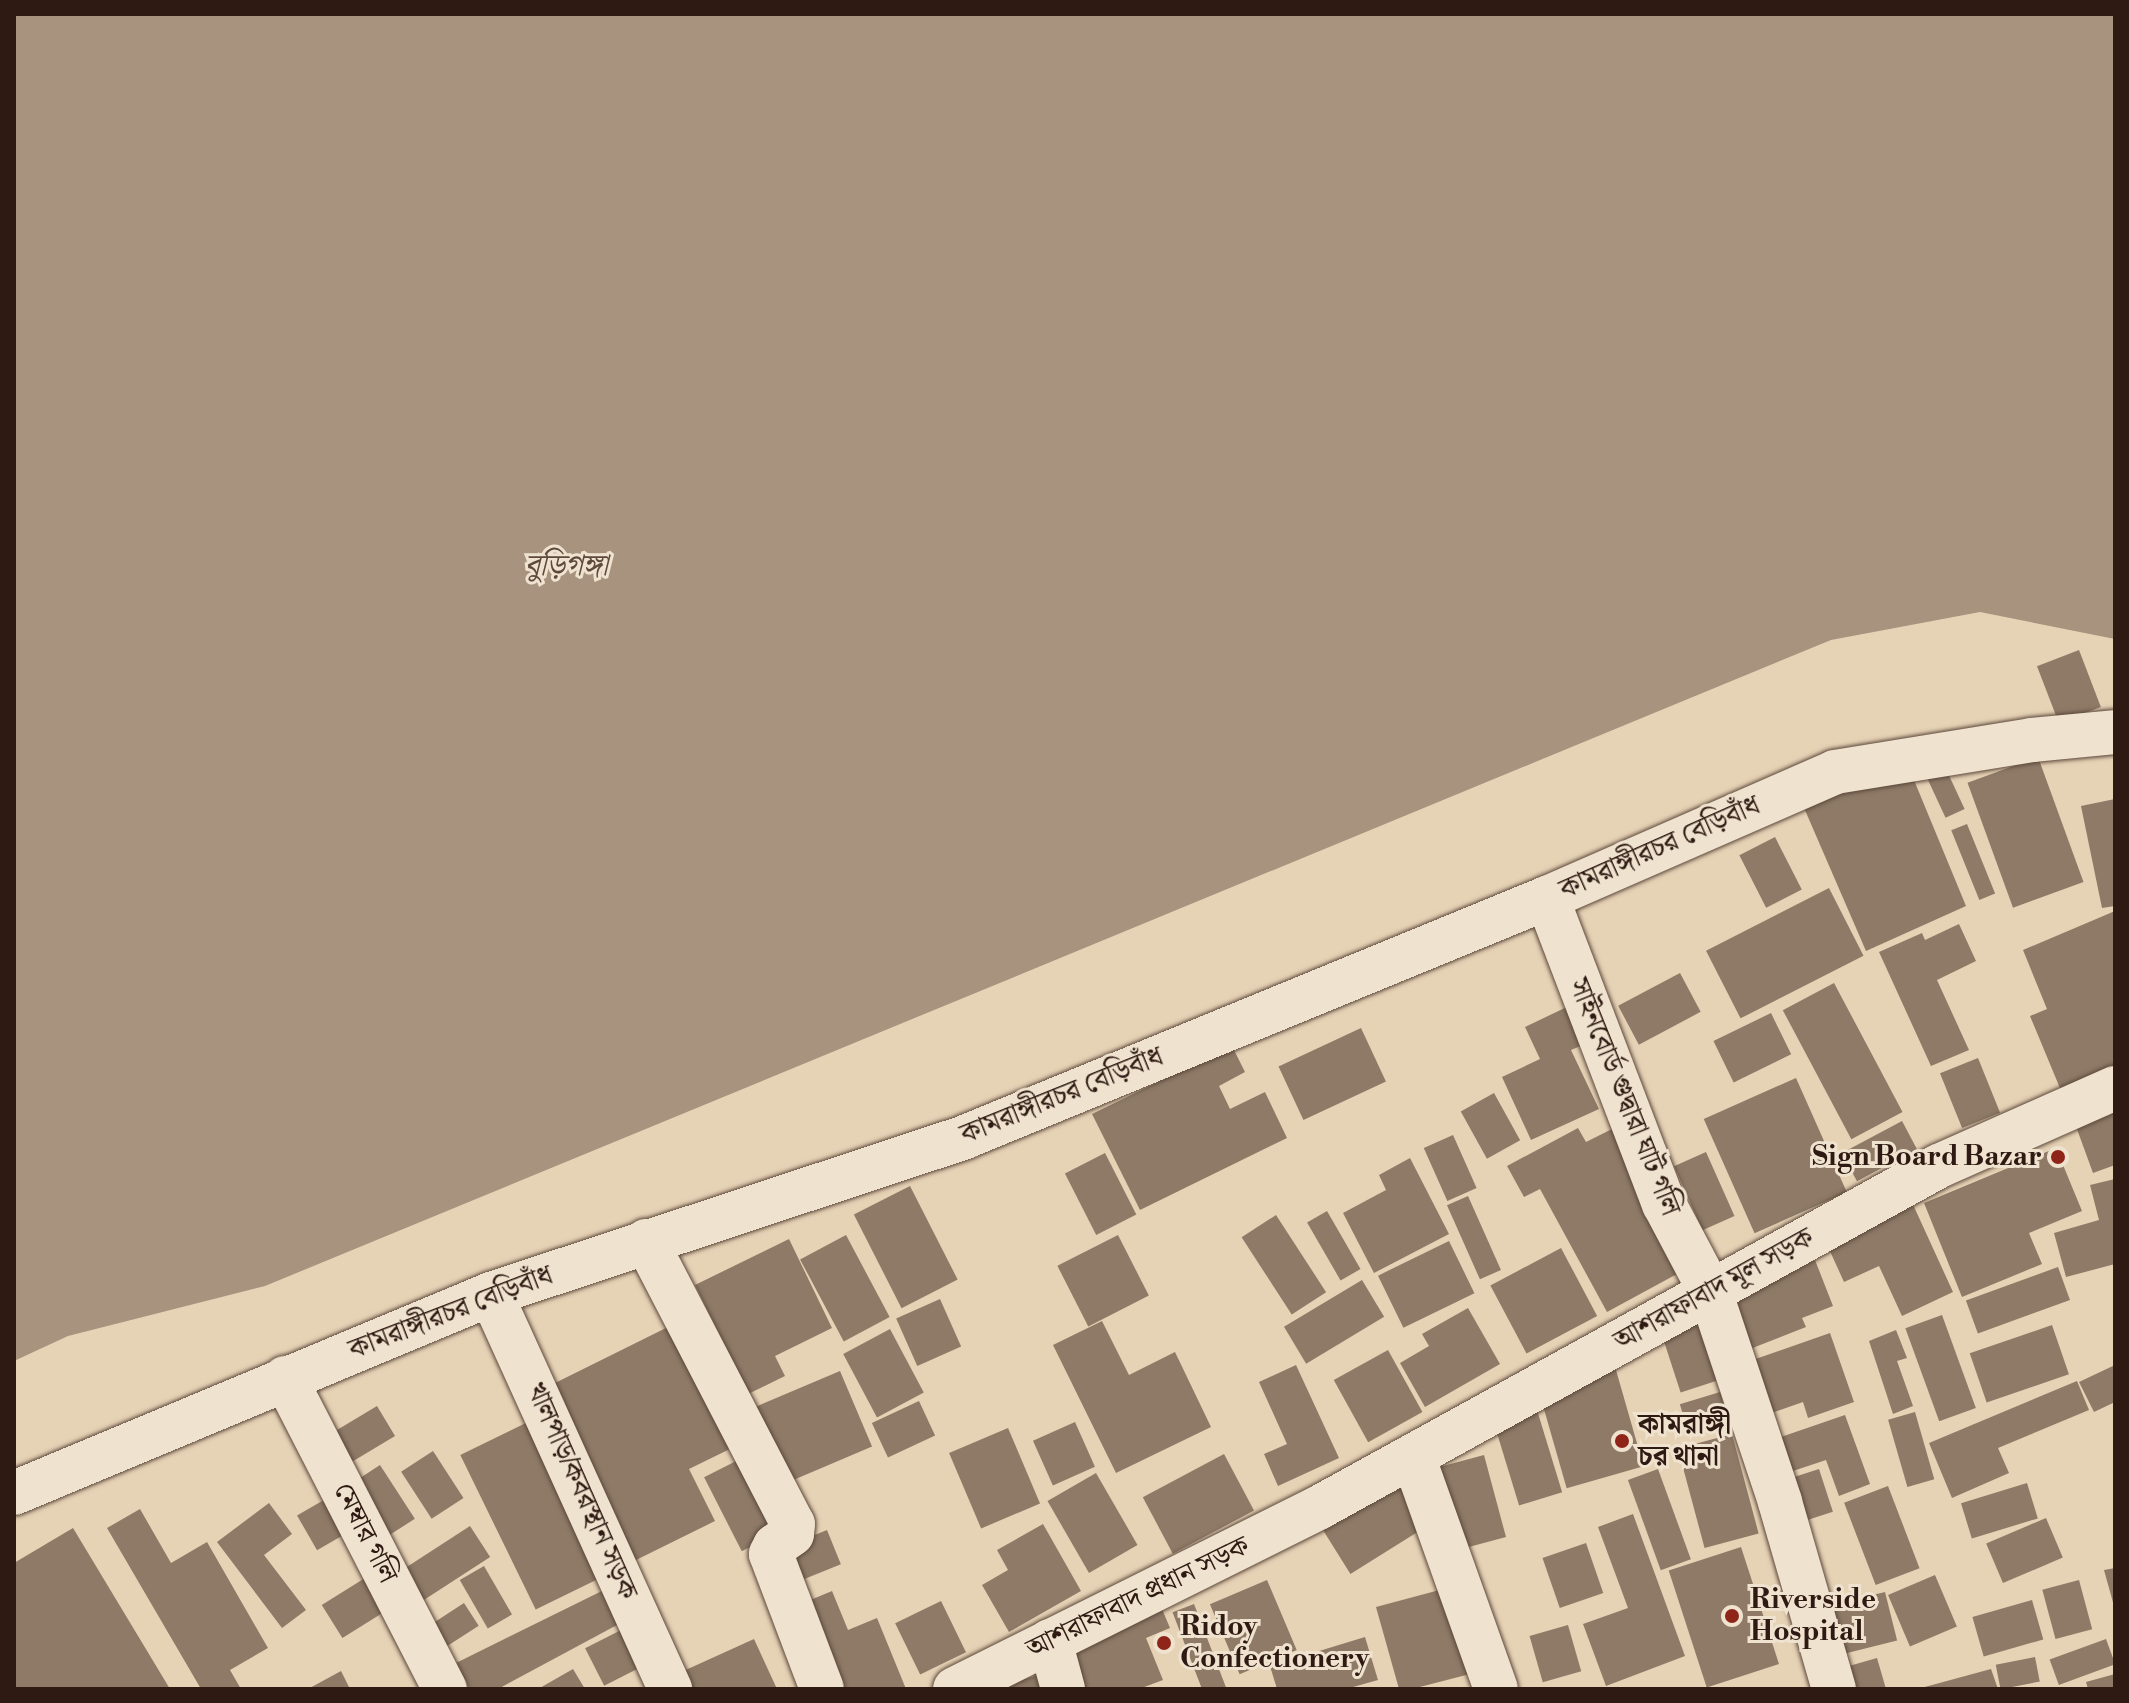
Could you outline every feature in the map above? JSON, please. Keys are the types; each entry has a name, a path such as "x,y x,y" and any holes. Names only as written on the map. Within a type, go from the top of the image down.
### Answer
{"street":[{"name":"কামরাঙ্গীরচর বেড়িবাঁধ","path":"14,1493 491,1294 965,1137 1547,898 1835,772 2032,740 2115,732"},
{"name":"সাইনবোর্ড গুদ্বারা ঘাট গলি","path":"1547,898 1664,1204 1710,1291 1780,1502 1834,1689"},
{"name":"আশরাফাবাদ মূল সড়ক","path":"1320,1507 1939,1166 2115,1088"},
{"path":"646,1241 793,1524 792,1534 775,1546 771,1554 822,1689"},
{"name":"খালপাড়/কবরস্থান সড়ক","path":"491,1294 670,1689"},
{"name":"মেম্বার গলি","path":"285,1378 445,1689"},
{"path":"1413,1456 1496,1689"},
{"name":"আশরাফাবাদ প্রধান সড়ক","path":"955,1689 1320,1507"},
{"path":"1050,1641 1063,1689"}],"water":[{"name":"বুড়িগঙ্গা","path":"14,14 2115,14 2115,639 1980,612 1831,640 265,1286 68,1336 14,1361"}],"building":[{"path":"2079,650 2101,707 2059,723 2037,666"},
{"path":"2038,757 2083,882 2013,908 1968,783"},
{"path":"1909,768 1966,906 1866,951 1798,794"},
{"path":"1946,769 1965,809 1946,818 1927,778"},
{"path":"2115,799 2115,906 2102,908 2081,806"},
{"path":"1967,824 1995,894 1979,900 1951,830"},
{"path":"1775,837 1802,890 1766,908 1739,855"},
{"path":"1829,888 1864,956 1741,1018 1706,951"},
{"path":"2115,911 2115,1070 2062,1093 2030,1016 2047,1009 2023,950"},
{"path":"1959,924 1976,961 1937,980 1969,1050 1931,1066 1879,952 1922,933 1925,940"},
{"path":"1680,973 1701,1012 1639,1045 1618,1006"},
{"path":"1834,983 1903,1112 1851,1139 1783,1010"},
{"path":"1571,1005 1588,1043 1571,1050 1599,1109 1531,1140 1502,1077 1540,1059 1525,1027"},
{"path":"1771,1013 1791,1054 1734,1082 1713,1041"},
{"path":"1361,1028 1386,1081 1303,1120 1279,1066"},
{"path":"1232,1046 1245,1072 1219,1086 1230,1109 1265,1092 1287,1138 1140,1210 1092,1114"},
{"path":"1978,1058 2000,1113 1962,1128 1940,1073"},
{"path":"1796,1078 1847,1192 1755,1233 1704,1119"},
{"path":"1494,1093 1520,1140 1487,1159 1461,1111"},
{"path":"2115,1106 2115,1165 2093,1173 2074,1121"},
{"path":"1902,1121 1917,1149 1857,1181 1842,1153"},
{"path":"1578,1128 1586,1142 1612,1129 1688,1268 1607,1312 1540,1189 1524,1197 1507,1166"},
{"path":"1453,1135 1477,1188 1447,1201 1424,1148"},
{"path":"2056,1148 2082,1211 2029,1233 2042,1264 1962,1297 1924,1203"},
{"path":"1706,1152 1734,1216 1702,1230 1674,1166"},
{"path":"1105,1153 1136,1214 1096,1235 1065,1173"},
{"path":"1410,1158 1449,1234 1374,1273 1343,1213 1386,1190 1379,1175"},
{"path":"2115,1179 2115,1264 2066,1277 2054,1233 2099,1220 2090,1185"},
{"path":"910,1186 958,1280 902,1308 854,1215"},
{"path":"1468,1196 1501,1270 1480,1279 1447,1205"},
{"path":"1910,1198 1953,1292 1902,1316 1879,1266 1844,1282 1824,1238"},
{"path":"1327,1211 1360,1269 1341,1281 1307,1222"},
{"path":"1276,1215 1326,1292 1292,1314 1242,1237"},
{"path":"846,1235 890,1317 844,1342 800,1259"},
{"path":"1118,1235 1149,1296 1088,1326 1057,1266"},
{"path":"789,1239 832,1328 775,1356 785,1376 738,1399 720,1336 695,1285"},
{"path":"1449,1241 1474,1293 1403,1328 1378,1276"},
{"path":"1561,1248 1597,1316 1527,1354 1490,1286"},
{"path":"1815,1260 1833,1306 1802,1318 1806,1327 1750,1349 1729,1295"},
{"path":"2058,1267 2070,1300 1978,1333 1966,1301"},
{"path":"1362,1280 1384,1317 1306,1364 1284,1327"},
{"path":"940,1299 961,1347 917,1366 896,1319"},
{"path":"1468,1308 1500,1364 1425,1407 1400,1363 1429,1346 1422,1334"},
{"path":"1942,1315 1976,1408 1939,1421 1905,1328"},
{"path":"1697,1320 1717,1381 1681,1393 1661,1332"},
{"path":"1102,1321 1129,1375 1175,1352 1211,1427 1116,1473 1053,1345"},
{"path":"676,1323 736,1446 689,1469 715,1521 632,1562 547,1387"},
{"path":"2052,1325 2069,1374 1987,1402 1970,1353"},
{"path":"890,1329 924,1393 877,1417 843,1354"},
{"path":"1896,1330 1907,1358 1897,1361 1913,1406 1893,1414 1869,1341"},
{"path":"1830,1333 1854,1402 1808,1418 1803,1402 1763,1416 1744,1363"},
{"path":"1388,1350 1422,1412 1368,1442 1334,1380"},
{"path":"1296,1365 1339,1458 1278,1486 1264,1454 1287,1444 1259,1382"},
{"path":"2115,1365 2115,1402 2094,1412 2079,1382"},
{"path":"1616,1370 1644,1466 1567,1488 1539,1392"},
{"path":"840,1371 872,1446 783,1484 751,1409"},
{"path":"2077,1381 2089,1410 1998,1448 2009,1473 1952,1498 1929,1443"},
{"path":"1720,1392 1729,1421 1689,1433 1680,1404"},
{"path":"919,1401 935,1435 888,1457 872,1423"},
{"path":"377,1406 395,1436 350,1463 332,1433"},
{"path":"1537,1410 1562,1492 1519,1505 1494,1423"},
{"path":"1915,1412 1934,1479 1907,1487 1888,1420"},
{"path":"1845,1415 1870,1484 1839,1496 1826,1460 1790,1472 1778,1438"},
{"path":"534,1419 609,1574 536,1610 460,1455"},
{"path":"1075,1422 1095,1467 1053,1485 1033,1441"},
{"path":"1008,1428 1040,1503 981,1528 949,1453"},
{"path":"1732,1434 1759,1533 1705,1548 1678,1448"},
{"path":"433,1451 463,1498 432,1519 401,1472"},
{"path":"1224,1454 1254,1511 1173,1554 1143,1497"},
{"path":"1484,1455 1506,1537 1456,1551 1434,1468"},
{"path":"746,1456 784,1530 742,1551 704,1477"},
{"path":"380,1465 415,1519 388,1536 353,1482"},
{"path":"1658,1469 1691,1559 1661,1570 1628,1480"},
{"path":"1819,1469 1833,1512 1800,1523 1786,1480"},
{"path":"1096,1473 1138,1545 1089,1573 1048,1501"},
{"path":"1396,1477 1427,1526 1350,1574 1320,1525"},
{"path":"2027,1483 2038,1518 1972,1539 1961,1503"},
{"path":"1888,1486 1920,1568 1876,1585 1844,1503"},
{"path":"336,1493 356,1528 317,1550 297,1516"},
{"path":"269,1503 292,1534 264,1555 306,1610 282,1628 217,1542"},
{"path":"140,1509 171,1563 207,1542 268,1648 230,1670 241,1689 201,1689 107,1528"},
{"path":"1633,1514 1685,1656 1606,1686 1583,1624 1628,1608 1598,1527"},
{"path":"2046,1518 2063,1558 2003,1583 1986,1543"},
{"path":"1043,1524 1081,1591 1009,1632 982,1585 1008,1570 997,1550"},
{"path":"470,1526 490,1557 419,1603 399,1572"},
{"path":"73,1528 170,1689 14,1689 14,1563"},
{"path":"827,1530 841,1564 793,1584 779,1549"},
{"path":"1586,1543 1603,1593 1560,1608 1543,1558"},
{"path":"1741,1547 1779,1664 1707,1687 1669,1570"},
{"path":"484,1566 512,1614 488,1628 460,1580"},
{"path":"2115,1568 2115,1605 2114,1606 2104,1570"},
{"path":"1935,1575 1957,1627 1910,1646 1888,1595"},
{"path":"365,1578 386,1611 342,1638 322,1605"},
{"path":"1267,1580 1297,1650 1240,1674 1210,1604"},
{"path":"2079,1580 2092,1629 2055,1639 2042,1590"},
{"path":"612,1586 630,1618 498,1689 469,1689 456,1663"},
{"path":"1447,1588 1470,1674 1412,1689 1399,1689 1376,1607"},
{"path":"832,1591 848,1630 877,1618 906,1689 830,1689 796,1606"},
{"path":"1885,1592 1897,1641 1827,1658 1815,1609"},
{"path":"2032,1600 2043,1639 1984,1657 1972,1617"},
{"path":"941,1601 966,1652 920,1675 895,1623"},
{"path":"464,1603 479,1626 438,1652 423,1630"},
{"path":"1194,1604 1227,1689 1202,1689 1173,1612"},
{"path":"1162,1609 1170,1628 1146,1638 1163,1680 1139,1689 1076,1689 1064,1651"},
{"path":"1568,1625 1581,1671 1543,1682 1530,1636"},
{"path":"627,1627 646,1664 604,1686 585,1648"},
{"path":"1365,1637 1378,1680 1346,1689 1277,1689 1270,1666"},
{"path":"754,1639 777,1689 686,1689 679,1673"},
{"path":"2106,1639 2115,1664 2059,1685 2050,1660"},
{"path":"2035,1657 2040,1682 2000,1689 1996,1665"},
{"path":"1877,1658 1886,1689 1840,1689 1835,1670"},
{"path":"573,1669 585,1689 538,1689"},
{"path":"1991,1669 1998,1689 1921,1688"},
{"path":"341,1671 350,1689 308,1689"},
{"path":"1044,1674 1048,1689 987,1688"},
{"path":"2115,1674 2115,1689 2088,1689 2086,1682"}],"place":[{"name":"Sign Board Bazar","path":"2058,1157"},
{"name":"কামরাঙ্গী চর থানা","path":"1622,1441"},
{"name":"Riverside Hospital","path":"1732,1616"},
{"name":"Ridoy Confectionery","path":"1164,1643"}]}
